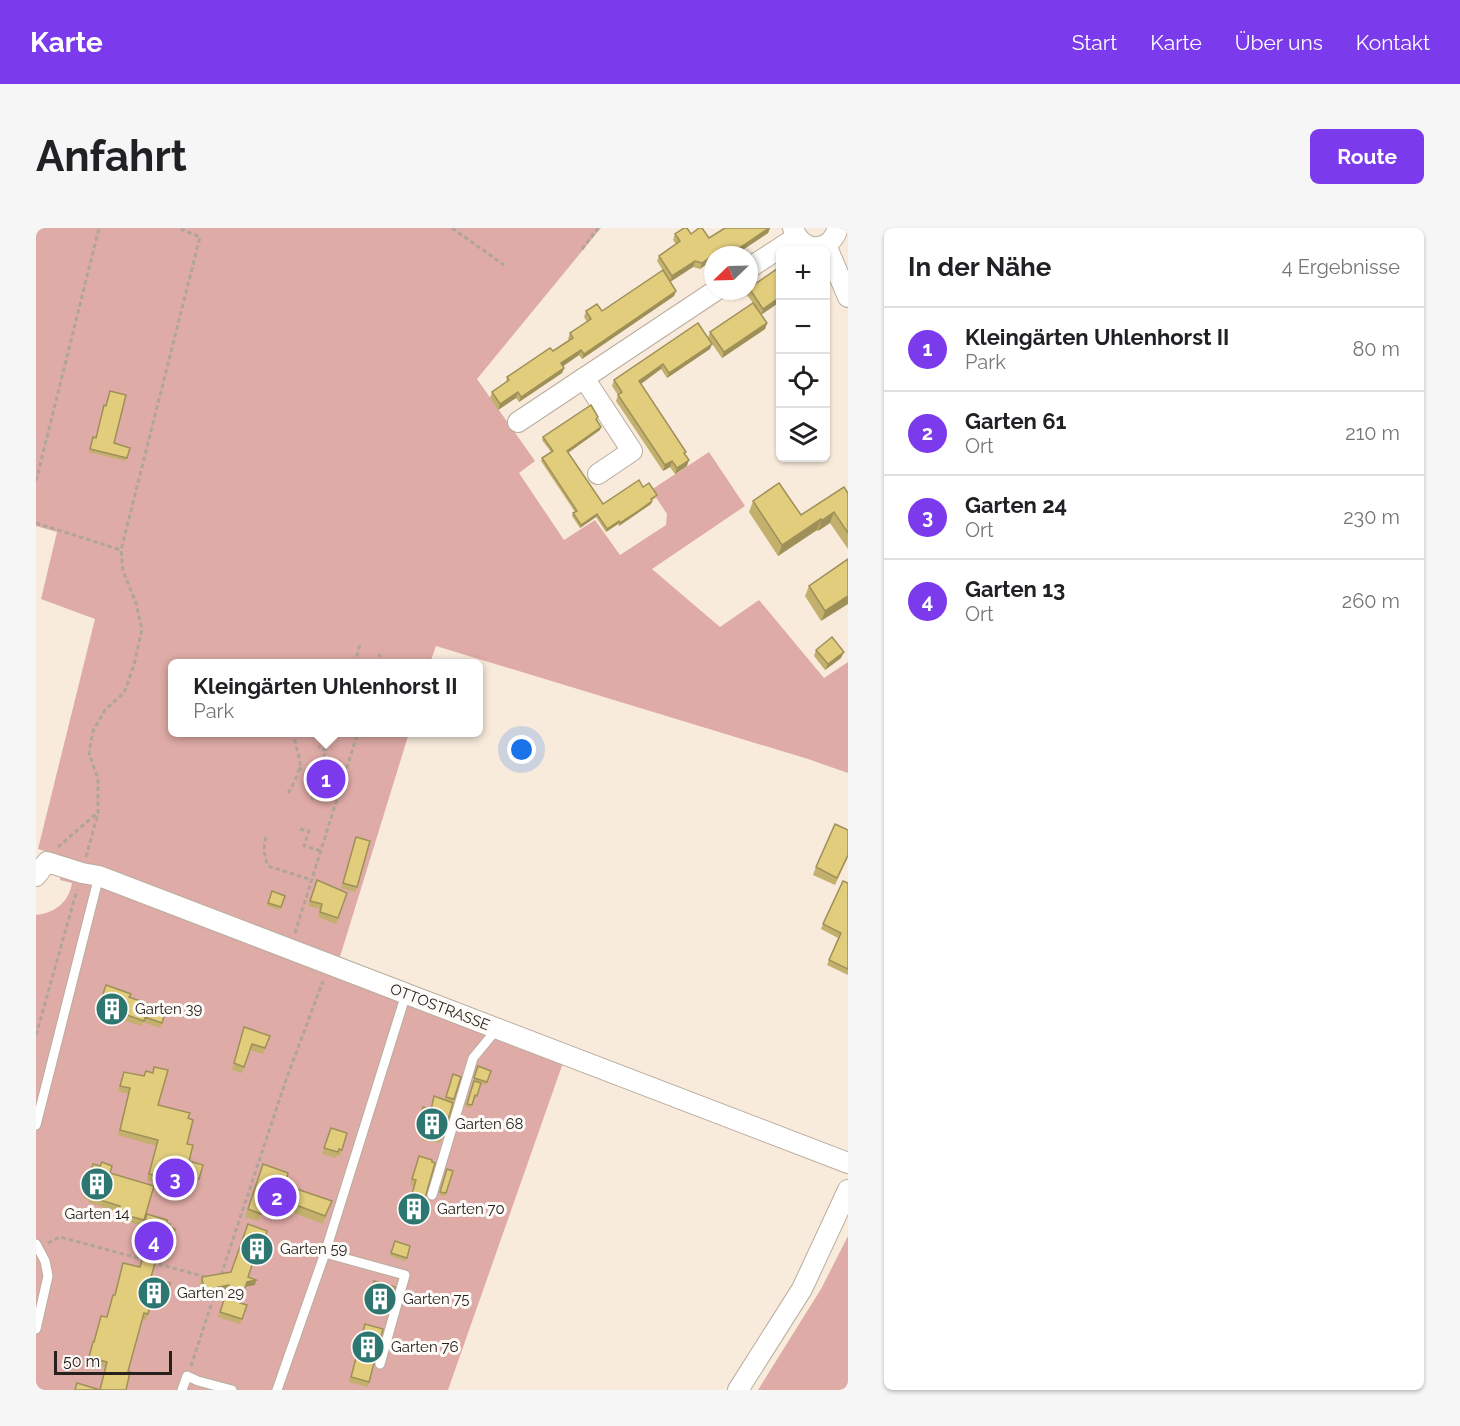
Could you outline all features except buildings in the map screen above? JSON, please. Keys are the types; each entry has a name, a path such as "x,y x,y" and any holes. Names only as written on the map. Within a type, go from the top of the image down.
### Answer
{"street":[{"path":"758,261 795,232 805,245 819,247 832,240 838,228"},
{"path":"826,244 848,297"},
{"path":"518,422 704,298"},
{"path":"584,378 632,451 598,474"},
{"name":"OTTOSTRASSE","path":"42,869 91,874 848,1163"},
{"path":"738,1390 802,1289 848,1190"}],"lane":[{"path":"36,1125 91,874"},
{"path":"277,1390 325,1253 406,994"},
{"path":"432,1195 472,1058 498,1029"},
{"path":"36,1329 48,1276 45,1261 37,1246"},
{"path":"325,1253 405,1275 380,1364"},
{"path":"182,1390 187,1376 232,1390"}],"path":[{"path":"36,481 99,228"},
{"path":"36,1035 91,874 98,813 98,779 88,753 93,731 105,710 124,693 134,665 142,629 136,603 123,571 122,550 200,237 178,228"},
{"path":"452,228 504,265"},
{"path":"582,249 598,228"},
{"path":"36,523 122,550"},
{"path":"357,659 360,644"},
{"path":"378,659 380,654"},
{"path":"288,793 294,785 300,766 294,737"},
{"path":"291,949 356,737"},
{"path":"311,798 313,798 315,774 322,765 326,750 319,746"},
{"path":"298,768 342,783"},
{"path":"42,869 51,854 98,813"},
{"path":"300,828 309,831 304,846 321,851"},
{"path":"266,837 264,855 268,866 312,880"},
{"path":"37,1246 60,1238 219,1280 287,1077 329,964"},
{"path":"187,1376 216,1290"}],"shaded area":[{"path":"36,228 601,228 477,379 535,461 519,473 564,540 595,520 620,555 666,525 667,514 651,490 709,452 745,506 652,569 720,627 759,600 824,678 848,662 848,773 436,646 431,659 168,659 168,737 408,737 339,960 91,865 38,849 95,619 41,599 57,532 36,526"},
{"path":"61,874 564,1060 448,1390 36,1390 36,915 55,909 68,896 72,883 60,880"},
{"path":"848,1236 848,1390 758,1390 821,1289"}],"place":[{"name":"Kleingärten Uhlenhorst II","path":"326,779"},
{"name":"Garten 39","path":"112,1009"},
{"name":"Garten 68","path":"432,1124"},
{"name":"Garten 24","path":"175,1178"},
{"name":"Garten 14","path":"97,1184"},
{"name":"Garten 61","path":"277,1197"},
{"name":"Garten 70","path":"414,1209"},
{"name":"Garten 13","path":"154,1241"},
{"name":"Garten 59","path":"257,1249"},
{"name":"Garten 29","path":"154,1293"},
{"name":"Garten 75","path":"380,1299"},
{"name":"Garten 76","path":"368,1347"}]}
